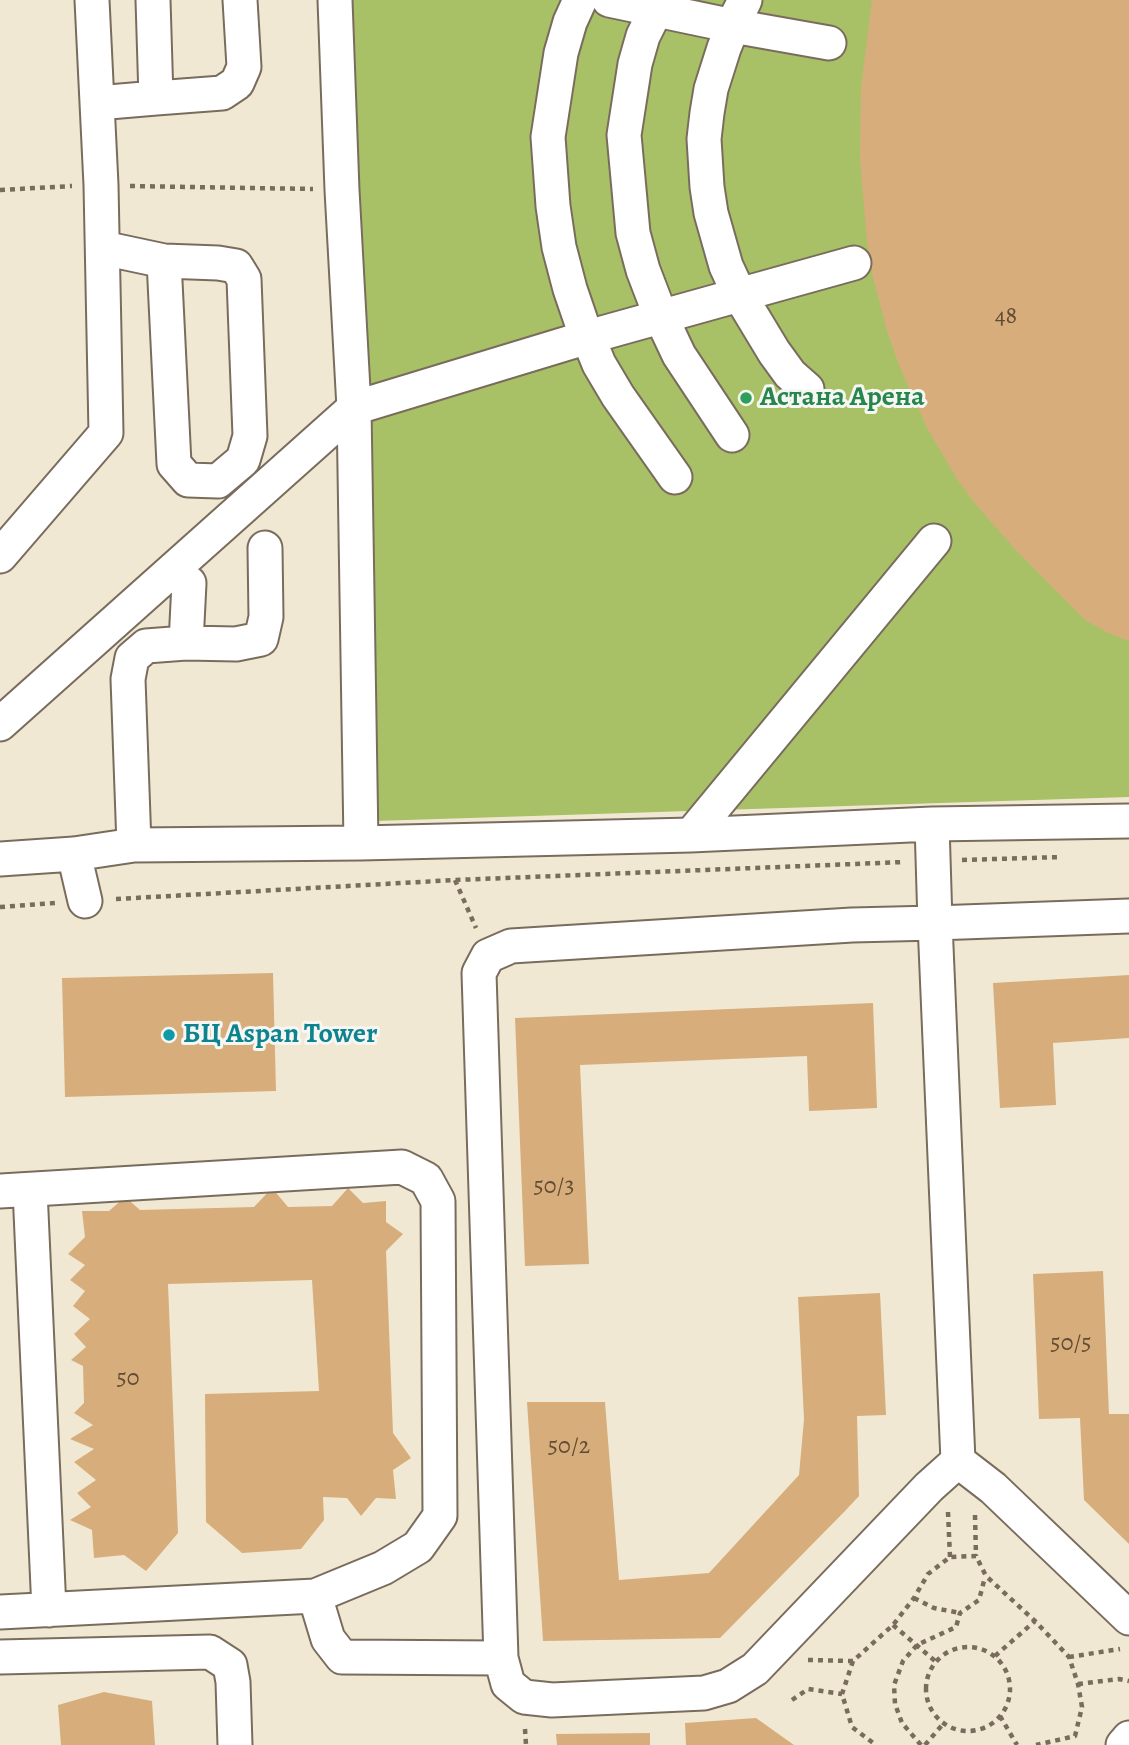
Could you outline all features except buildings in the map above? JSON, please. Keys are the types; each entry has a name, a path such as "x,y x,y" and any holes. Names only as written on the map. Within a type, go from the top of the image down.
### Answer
{"lane":[{"path":"0,556 106,433 101,185 92,0"},
{"path":"153,0 156,97"},
{"path":"97,103 222,93 237,83 244,67 240,0"},
{"path":"334,0 354,408 360,843"},
{"path":"580,0 561,52 548,137 559,247 570,289 599,364 618,396 676,477"},
{"path":"609,0 739,13 829,43"},
{"path":"659,5 643,36 635,64 624,135 633,233 646,281 679,355 732,435"},
{"path":"739,13 711,89 704,139 711,213 726,265 739,294 772,349 790,374 807,389"},
{"path":"103,248 164,261 236,266 244,279 250,436 243,460 218,481 188,480 174,464 164,261"},
{"path":"0,724 354,408 588,337 854,263"},
{"path":"691,835 934,541"},
{"path":"134,845 128,679 132,658 146,646 186,643 236,644 261,639 266,617 265,548"},
{"path":"186,643 189,583"},
{"path":"0,859 74,854 134,845 360,843 691,835 932,824 1129,821"},
{"path":"932,824 934,923 958,1461 755,1669 728,1686 704,1693 552,1700 524,1697 508,1684 501,1658 478,973 488,956 511,947 852,925 934,923 1129,916"},
{"path":"74,854 85,901"},
{"path":"0,1612 49,1610 315,1596 383,1568 418,1546 440,1516 438,1201 426,1179 402,1167 15,1191 49,1610"},
{"path":"958,1461 993,1488 1129,1618"},
{"path":"315,1596 328,1639 342,1657 501,1658"},
{"path":"0,1657 209,1652 230,1665 235,1745"},
{"path":"1123,1745 1129,1738"}],"path":[{"path":"0,190 101,185 342,190"},
{"path":"0,907 455,880 1064,856"},
{"path":"455,880 488,956"},
{"path":"876,1745 852,1727 842,1694 853,1661 893,1625 928,1574 950,1557 976,1556 986,1576 1069,1657 1079,1684 1082,1707 1075,1736 1068,1745"},
{"path":"914,1598 933,1608 960,1612 979,1600 986,1576"},
{"path":"943,1724 923,1745 902,1723 895,1704 894,1685 903,1661 917,1645 956,1627 960,1612"},
{"path":"995,1656 1035,1621"},
{"path":"893,1625 935,1661"},
{"path":"957,1647 984,1649 995,1656 1004,1666 1009,1678 1007,1705 1000,1716 990,1725 978,1730 965,1731 943,1724 931,1711 926,1699 928,1672 935,1661 945,1652 957,1647"},
{"path":"1069,1657 1129,1647"},
{"path":"800,1653 808,1660 853,1661"},
{"path":"1079,1684 1119,1679 1129,1681"},
{"path":"792,1700 808,1689 842,1694"},
{"path":"1000,1716 1017,1745"},
{"path":"1036,1745 1075,1736"}],"green space":[{"name":"Астана Арена","path":"349,0 1129,0 1129,797 375,821"}],"place":[{"name":"Астана Арена","path":"746,398"},
{"name":"БЦ Aspan Tower","path":"169,1035"}]}
